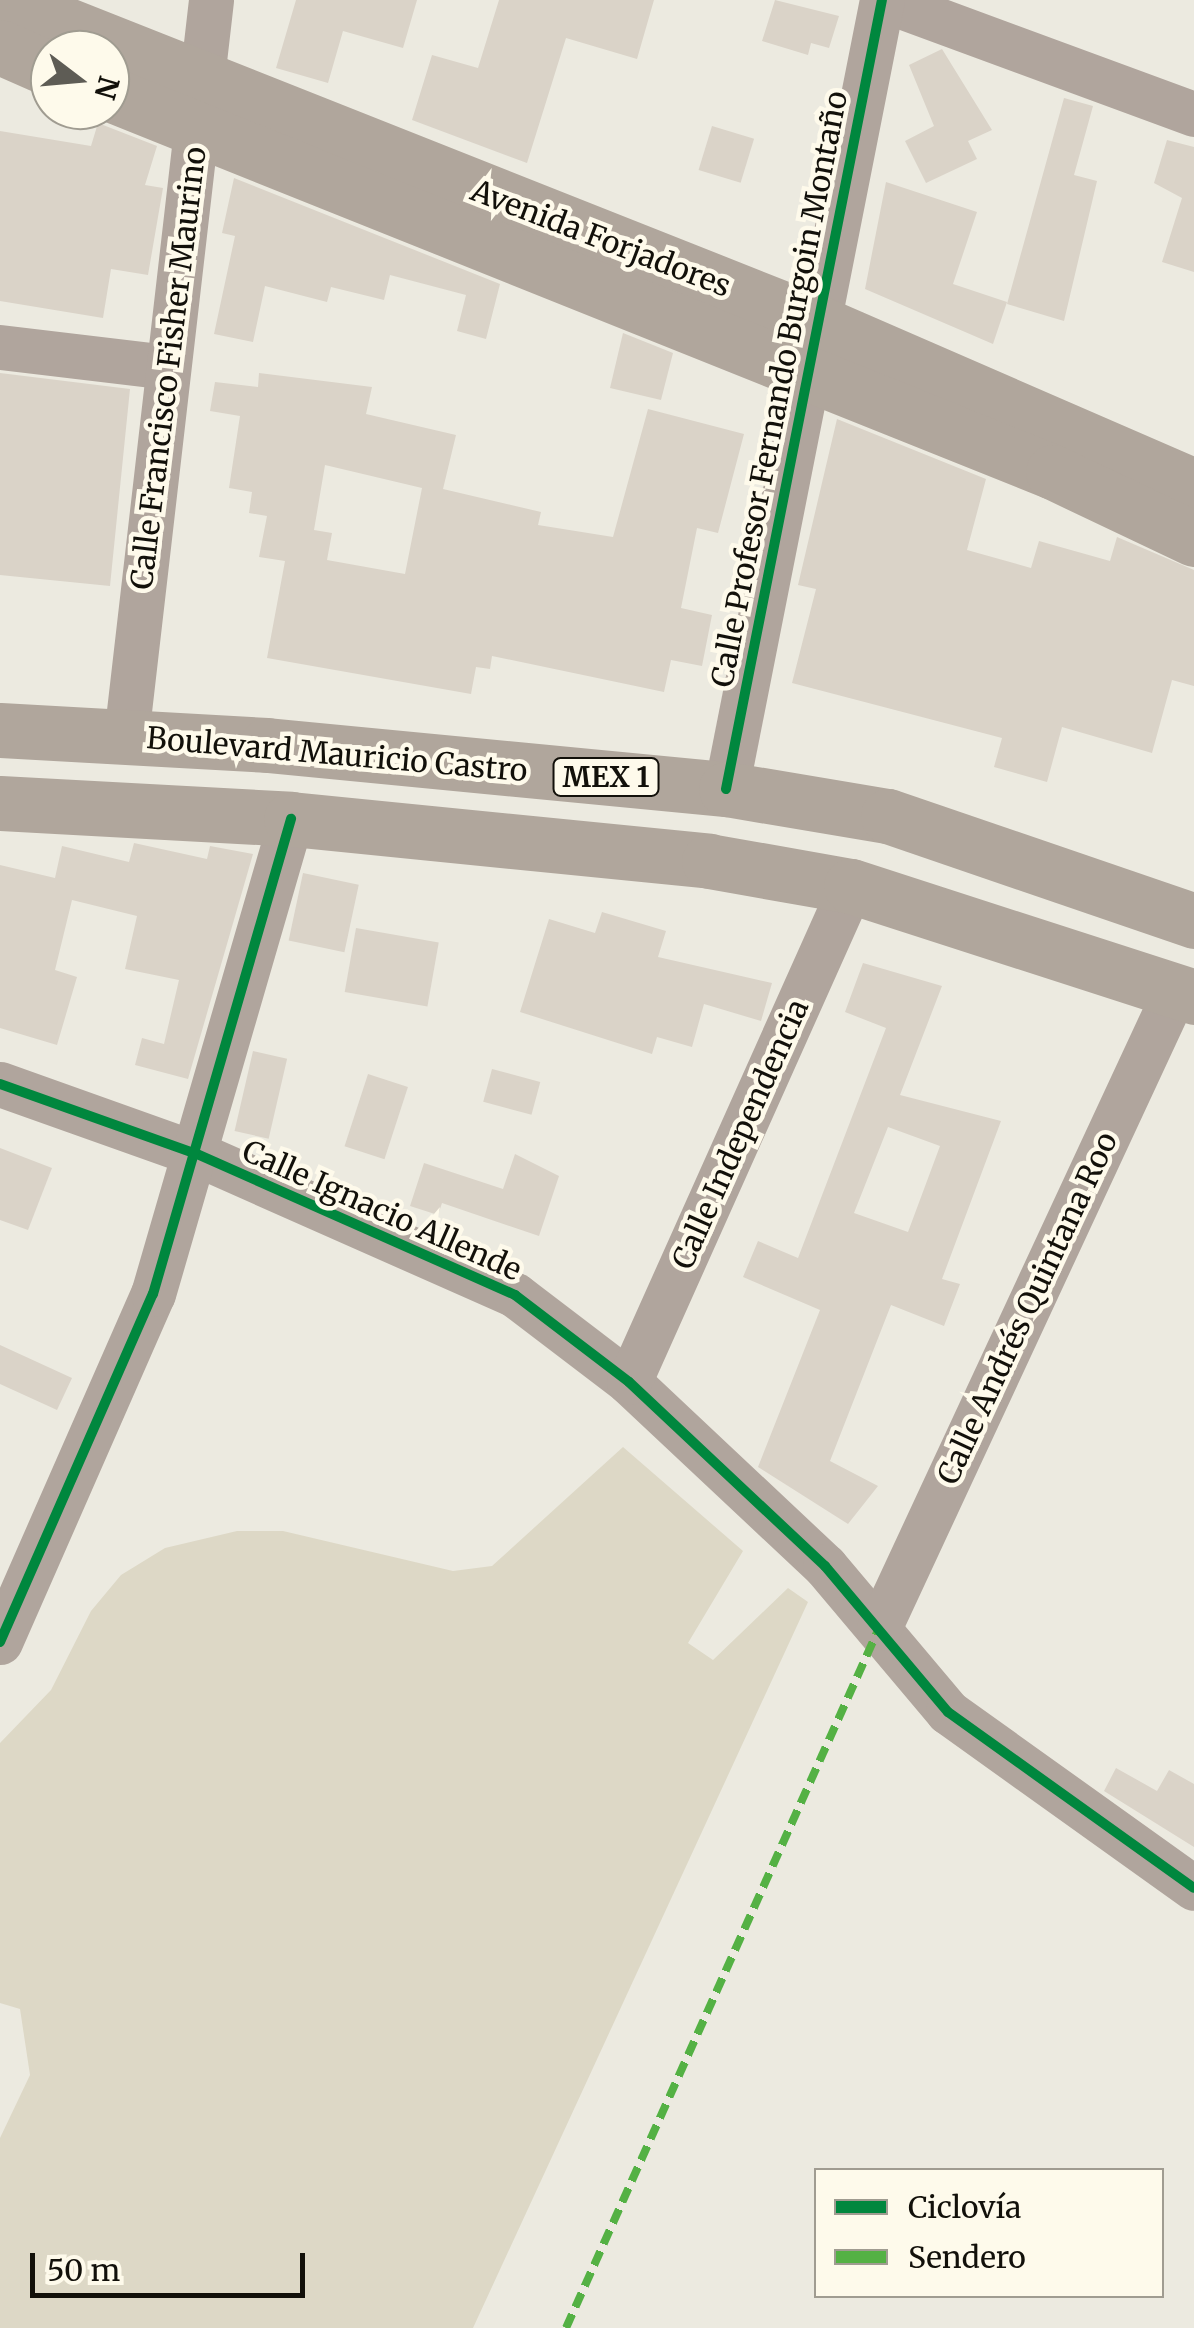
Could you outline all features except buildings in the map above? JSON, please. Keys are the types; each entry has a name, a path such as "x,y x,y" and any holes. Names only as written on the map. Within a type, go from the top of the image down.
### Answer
{"main road":[{"name":"Avenida Forjadores","path":"4,0 198,106 806,375 1194,539"},
{"path":"0,47 30,60"},
{"name":"Avenida Forjadores","path":"130,97 198,106 819,323 1194,486"},
{"name":"Boulevard Mauricio Castro","path":"0,730 126,737 726,789 888,816 1194,921"},
{"path":"0,803 291,819 709,862 851,886 1188,976"}],"street":[{"name":"Calle Francisco Fisher Maurino","path":"126,737 211,0"},
{"path":"883,0 1194,114"},
{"name":"Calle Profesor Fernando Burgoin Montaño","path":"726,789 883,0"},
{"path":"0,347 168,367"},
{"path":"0,1642 153,1294 197,1154 291,819"},
{"name":"Calle Independencia","path":"629,1382 851,886"},
{"name":"Calle Andrés Quintana Roo","path":"879,1628 1188,976"},
{"name":"Calle Ignacio Allende","path":"0,1084 197,1154 515,1295 629,1382 879,1628 948,1712 1194,1888"}],"shaded area":[{"path":"623,1447 743,1551 688,1643 713,1660 788,1588 808,1602 473,2328 0,2328 0,2138 30,2075 20,2009 0,2003 0,1743 51,1690 91,1611 121,1575 165,1548 237,1531 283,1531 453,1571 492,1566"}],"marked path":[{"path":"566,2328 879,1628"}],"cycle path":[{"path":"726,789 882,0"},
{"path":"0,1642 153,1294 291,819"},
{"path":"0,1084 197,1154 515,1295 629,1382 825,1566 948,1712 1194,1888"}]}
